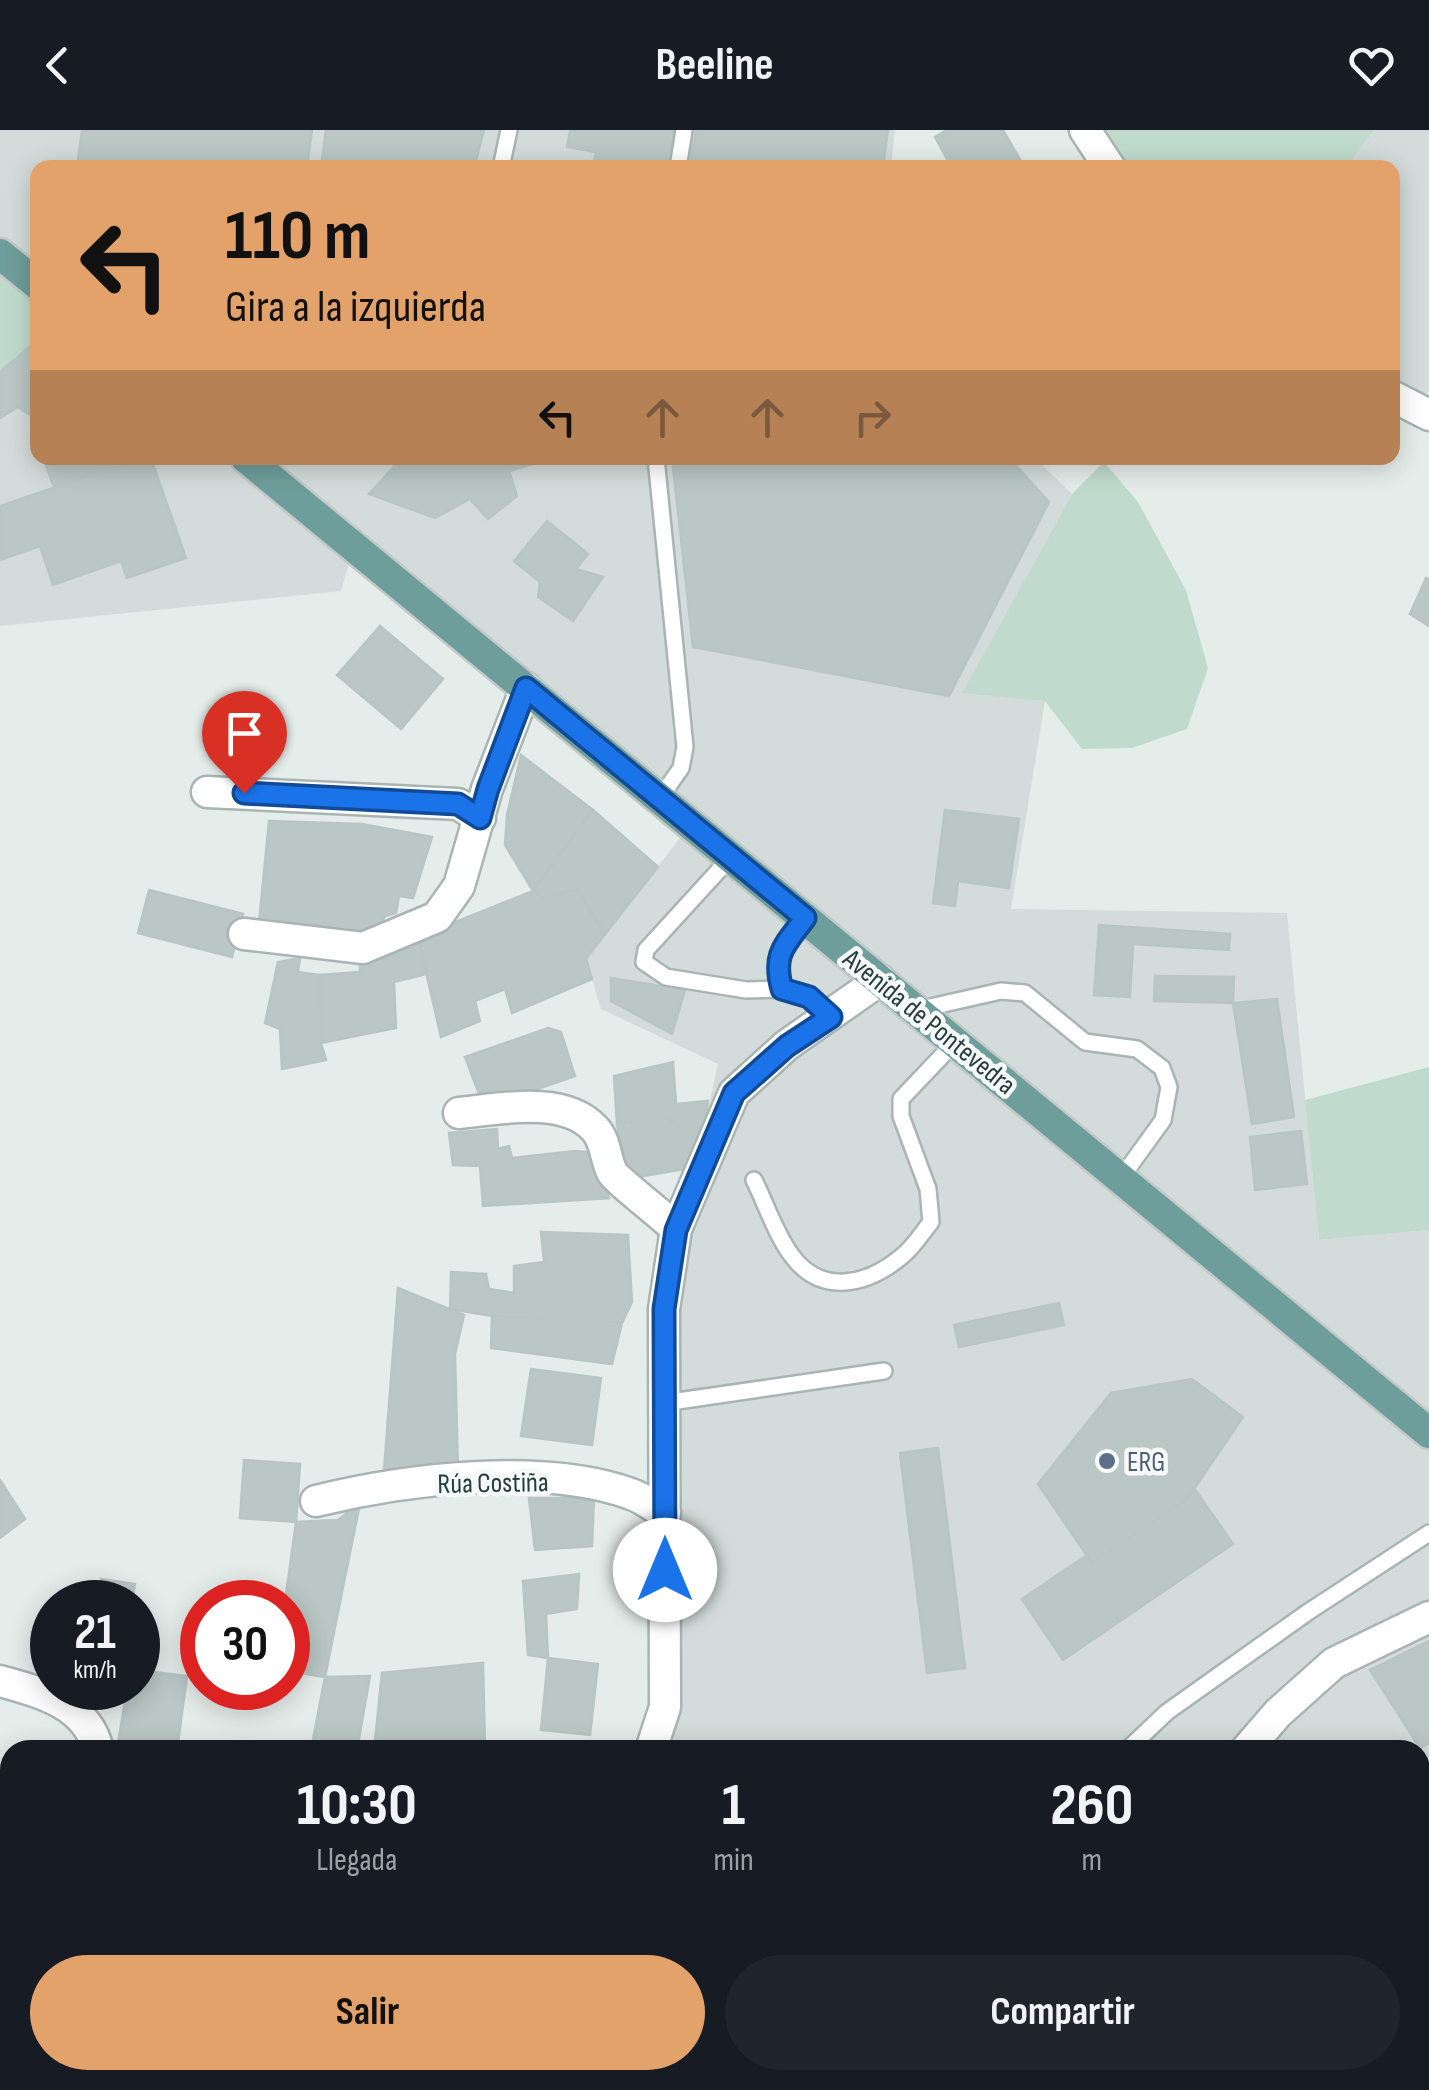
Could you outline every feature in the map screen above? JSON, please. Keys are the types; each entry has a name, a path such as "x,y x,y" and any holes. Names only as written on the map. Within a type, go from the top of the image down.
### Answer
{"main road":[{"path":"0,254 30,278"},
{"name":"Avenida de Pontevedra","path":"255,465 1429,1433"}],"street":[{"path":"1085,130 1105,160"},
{"path":"1400,400 1429,414"},
{"path":"244,934 364,948 437,917 459,886 488,789 526,688"},
{"path":"207,792 458,804 480,818"},
{"path":"654,1740 665,1707 664,1309 676,1230 734,1093 787,1046 880,980"},
{"path":"460,1112 509,1108 578,1114 597,1130 613,1174 659,1210 676,1230"},
{"name":"Rúa Costiña","path":"316,1501 357,1491 482,1476 567,1480 632,1494 665,1512"},
{"path":"1255,1740 1278,1713 1334,1663 1429,1617"},
{"path":"0,1681 53,1696 70,1708 96,1740"}],"lane":[{"path":"503,160 509,130"},
{"path":"679,160 684,130"},
{"path":"657,465 685,747 682,768 660,798"},
{"path":"731,857 646,950 644,962 666,977 746,990 782,989 809,997 831,1017"},
{"path":"782,989 777,969 780,952 805,918"},
{"path":"916,1010 1001,990 1024,993 1085,1042 1137,1049 1162,1068 1168,1087 1163,1120 1120,1178"},
{"path":"754,1180 791,1255 807,1272 827,1282 846,1284 869,1277 903,1256 932,1222 928,1189 901,1116 902,1099 956,1042"},
{"path":"664,1404 884,1370"},
{"path":"1137,1740 1167,1712 1308,1612 1429,1533"}],"shaded area":[{"path":"0,130 895,130 892,160 30,160 30,279 0,254"},
{"path":"1362,130 1429,130 1429,392 1406,403 1400,399 1400,160 1330,160"},
{"path":"30,346 30,465 1042,465 1072,494 963,692 1045,701 1011,909 1287,913 1319,1240 1429,1230 1429,1740 651,1740 664,1309 718,1064 601,1009 586,959 691,824 354,547 341,591 0,626 0,372"}],"green space":[{"path":"1085,130 1374,130 1351,160 1105,160"},
{"path":"0,254 30,278 30,346 0,372"},
{"path":"1101,465 1107,465 1138,502 1186,590 1208,668 1187,729 1132,748 1082,749 1045,701 962,693 1072,494"},
{"path":"1429,1067 1429,1230 1319,1240 1305,1100"}],"building":[{"path":"82,130 312,130 308,160 78,160"},
{"path":"326,130 484,130 476,160 322,160"},
{"path":"570,130 681,130 676,160 594,160 596,152 567,147"},
{"path":"696,130 888,130 884,160 690,160"},
{"path":"947,130 1003,130 1020,160 948,160 935,137"},
{"path":"30,347 30,415 18,407 0,418 0,372"},
{"path":"46,465 115,465 54,487"},
{"path":"120,465 153,465 186,558 127,578 121,561 53,585 40,546 0,560 0,506"},
{"path":"396,465 529,465 509,471 517,496 488,519 470,499 435,518 369,494"},
{"path":"673,465 1015,465 1049,502 949,696 693,647"},
{"path":"547,521 588,554 576,569 603,577 573,621 538,597 540,582 514,561"},
{"path":"1426,578 1429,580 1429,626 1410,614"},
{"path":"380,626 443,679 401,729 337,675"},
{"path":"521,755 593,810 533,891 505,845 507,815"},
{"path":"593,810 658,867 605,934 577,890 542,898 533,891"},
{"path":"945,810 1019,819 1009,888 958,881 955,906 933,903"},
{"path":"269,821 362,824 432,837 413,898 399,896 396,913 385,916 377,934 259,923"},
{"path":"149,890 243,914 232,957 138,933"},
{"path":"577,890 605,934 586,959 592,979 512,1013 505,989 475,1001 480,1021 441,1037 418,937 533,891 542,898"},
{"path":"1099,925 1230,934 1229,950 1133,944 1130,997 1094,995"},
{"path":"418,937 426,974 394,982 396,1028 321,1043 320,975 360,972 360,961 385,959 386,950"},
{"path":"300,958 298,972 320,975 321,1043 326,1060 282,1069 280,1029 265,1023 278,962"},
{"path":"1155,976 1234,977 1233,1003 1154,1001"},
{"path":"611,978 685,990 672,1034 611,1001"},
{"path":"1277,999 1294,1117 1252,1124 1233,1003"},
{"path":"548,1028 561,1032 575,1076 512,1098 481,1099 465,1057"},
{"path":"673,1062 676,1104 708,1101 704,1128 680,1128 666,1117 617,1124 614,1076"},
{"path":"666,1117 680,1128 704,1128 691,1168 626,1179 617,1124"},
{"path":"497,1129 498,1149 509,1146 512,1158 575,1151 597,1153 609,1198 483,1206 480,1166 453,1165 449,1133"},
{"path":"1301,1131 1307,1184 1255,1190 1250,1137"},
{"path":"541,1232 628,1235 632,1302 622,1323 492,1316 450,1309 451,1272 486,1274 489,1289 514,1293 514,1266 544,1262"},
{"path":"398,1288 464,1315 455,1354 458,1471 384,1470"},
{"path":"1059,1303 1064,1325 959,1347 954,1325"},
{"path":"492,1316 622,1323 612,1364 491,1348"},
{"path":"531,1369 601,1378 592,1445 521,1436"},
{"path":"1192,1379 1243,1417 1187,1499 1092,1563 1038,1484 1111,1393"},
{"path":"938,1448 965,1668 927,1673 900,1453"},
{"path":"244,1460 300,1464 296,1522 240,1518"},
{"path":"0,1480 25,1519 0,1538"},
{"path":"1194,1488 1233,1544 1063,1660 1022,1599 1087,1555 1092,1563 1187,1499"},
{"path":"529,1498 594,1498 592,1546 535,1550"},
{"path":"360,1503 325,1677 310,1675 310,1580 288,1580 296,1522 338,1520"},
{"path":"579,1574 577,1609 546,1614 548,1658 528,1655 523,1581"},
{"path":"1429,1641 1429,1740 1415,1740 1370,1670"},
{"path":"548,1658 598,1664 590,1735 541,1730"},
{"path":"483,1663 485,1740 375,1740 382,1673"},
{"path":"160,1673 180,1675 182,1710 178,1740 119,1740 123,1710 160,1710"},
{"path":"370,1676 359,1740 313,1740 325,1677"}],"place":[{"name":"ERG","path":"1107,1461"}],"route":[{"path":"244,793 458,804 480,818 526,688 805,918 780,952 777,969 782,989 809,997 831,1017 787,1046 734,1093 676,1230 664,1309 665,1570"}]}
